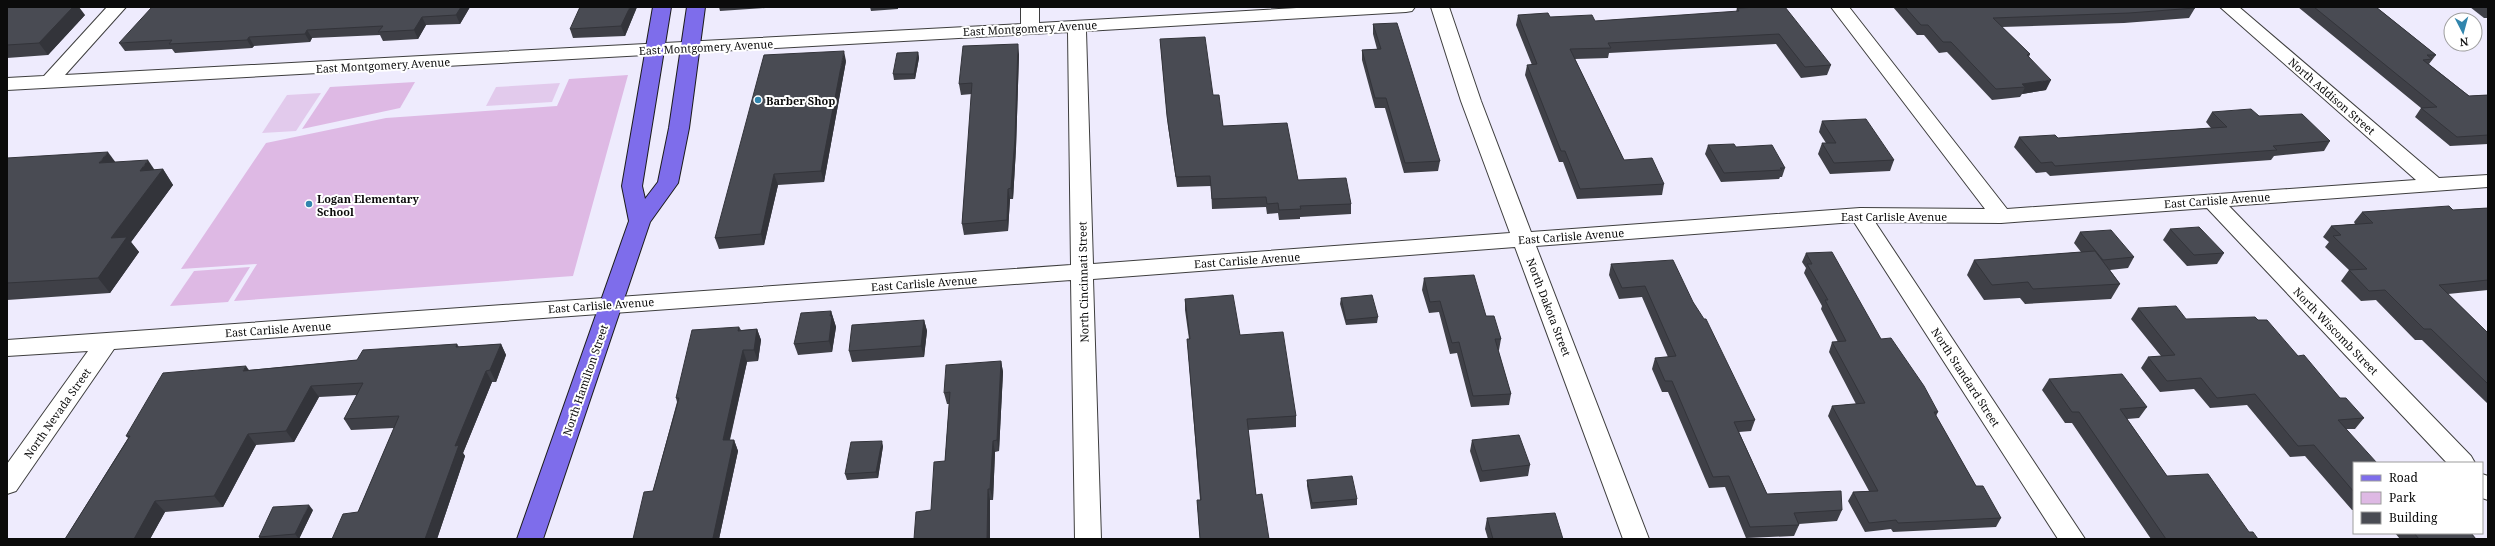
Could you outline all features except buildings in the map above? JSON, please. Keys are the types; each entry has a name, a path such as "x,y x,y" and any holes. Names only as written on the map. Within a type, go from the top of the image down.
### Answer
{"main road":[{"path":"640,221 632,186 653,50 662,7"},
{"name":"North Hamilton Street","path":"530,539 640,221 668,183 679,128 696,7"}],"street":[{"path":"49,82 117,7"},
{"path":"1030,7 1030,28"},
{"name":"East Montgomery Avenue","path":"7,84 690,48 1406,7"},
{"name":"North Dakota Street","path":"1440,7 1471,101 1636,539"},
{"path":"1840,7 2001,216"},
{"name":"North Addison Street","path":"2229,7 2436,185"},
{"name":"North Cincinnati Street","path":"1077,25 1088,539"},
{"name":"East Carlisle Avenue","path":"7,348 1860,215 2001,216 2488,181"},
{"name":"North Wiscomb Street","path":"2211,200 2461,462"},
{"name":"North Standard Street","path":"1860,215 2072,539"},
{"name":"North Nevada Street","path":"7,484 107,341"}],"green space":[{"path":"628,75 573,276 234,301 257,264 181,269 266,143 386,118 557,106 569,79"},
{"path":"415,82 400,108 302,129 330,87"},
{"path":"250,267 228,302 170,306 194,271"}],"shaded area":[{"path":"560,83 552,102 486,106 496,87"},
{"path":"321,93 296,131 262,133 287,95"}],"place":[{"name":"Barber Shop","path":"758,100"},
{"name":"Logan Elementary School","path":"309,204"}]}
